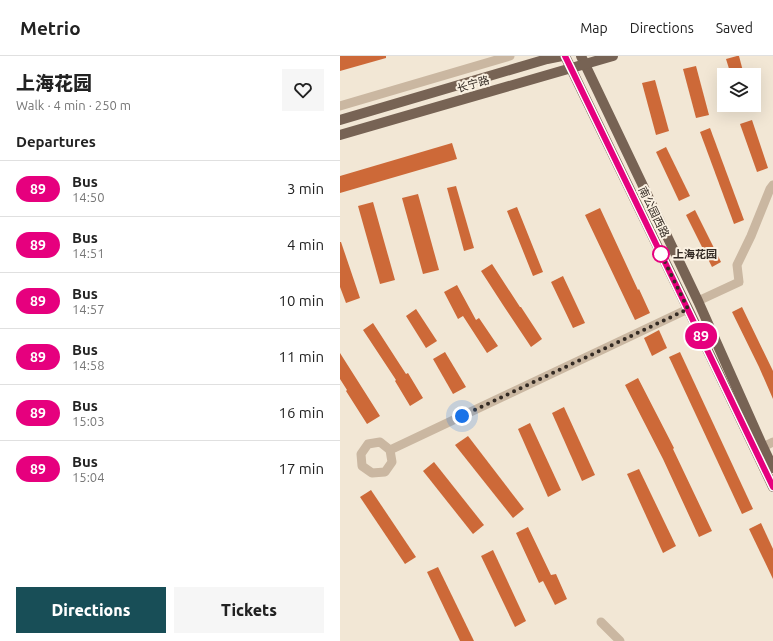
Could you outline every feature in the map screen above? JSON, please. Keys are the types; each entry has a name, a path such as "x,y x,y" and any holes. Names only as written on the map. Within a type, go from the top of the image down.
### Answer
{"main road":[{"name":"长宁路","path":"340,120 547,59 562,56"},
{"name":"南公园西路","path":"565,56 773,487"},
{"name":"长宁路","path":"340,135 571,68 583,60 613,56"},
{"name":"南公园西路","path":"583,60 698,301 773,468"}],"street":[{"path":"340,106 510,56"},
{"path":"698,301 739,282 737,265 773,185"},
{"path":"390,450 688,309"},
{"path":"763,447 773,442"},
{"path":"601,622 620,641"}],"building":[{"path":"340,56 386,56 386,58 340,71"},
{"path":"739,56 742,68 729,68 726,59"},
{"path":"696,66 709,115 696,118 683,69"},
{"path":"655,80 669,131 656,135 642,83"},
{"path":"752,120 768,168 757,172 740,124"},
{"path":"710,128 744,220 734,224 700,132"},
{"path":"452,143 457,159 340,193 340,176"},
{"path":"666,147 690,196 679,201 656,152"},
{"path":"456,186 474,248 464,251 447,188"},
{"path":"418,194 439,270 423,274 402,198"},
{"path":"373,202 395,280 380,284 358,206"},
{"path":"517,207 543,272 533,276 507,211"},
{"path":"600,208 650,313 635,320 585,215"},
{"path":"695,210 721,262 712,267 686,215"},
{"path":"340,242 360,298 346,303 340,287"},
{"path":"492,264 542,339 531,347 481,271"},
{"path":"563,276 585,323 573,328 551,282"},
{"path":"457,285 476,320 479,318 498,346 487,353 463,316 458,319 444,292"},
{"path":"742,307 773,371 773,399 732,312"},
{"path":"416,309 437,341 426,348 406,316"},
{"path":"373,323 406,374 408,373 423,398 410,406 395,381 396,380 363,330"},
{"path":"659,330 667,348 652,356 644,338"},
{"path":"445,352 466,387 453,394 433,359"},
{"path":"680,352 753,509 742,514 669,357"},
{"path":"340,353 380,416 367,424 340,379"},
{"path":"638,378 674,448 673,449 712,531 699,537 663,459 625,385"},
{"path":"564,407 595,475 582,481 552,413"},
{"path":"530,423 561,490 548,497 518,429"},
{"path":"468,436 524,509 513,518 455,445"},
{"path":"434,462 484,525 473,534 423,471"},
{"path":"639,469 676,546 663,553 627,474"},
{"path":"371,490 416,557 405,564 360,497"},
{"path":"761,523 773,549 773,579 749,529"},
{"path":"528,527 551,575 556,574 567,599 555,605 543,581 539,583 516,533"},
{"path":"493,550 526,621 515,627 481,556"},
{"path":"438,567 474,641 460,641 427,572"}],"bus line":[{"name":"89","path":"565,56 773,487"}],"place":[{"name":"上海花园","path":"661,254"}],"route":[{"path":"462,416 688,309 660,252 661,254"}]}
